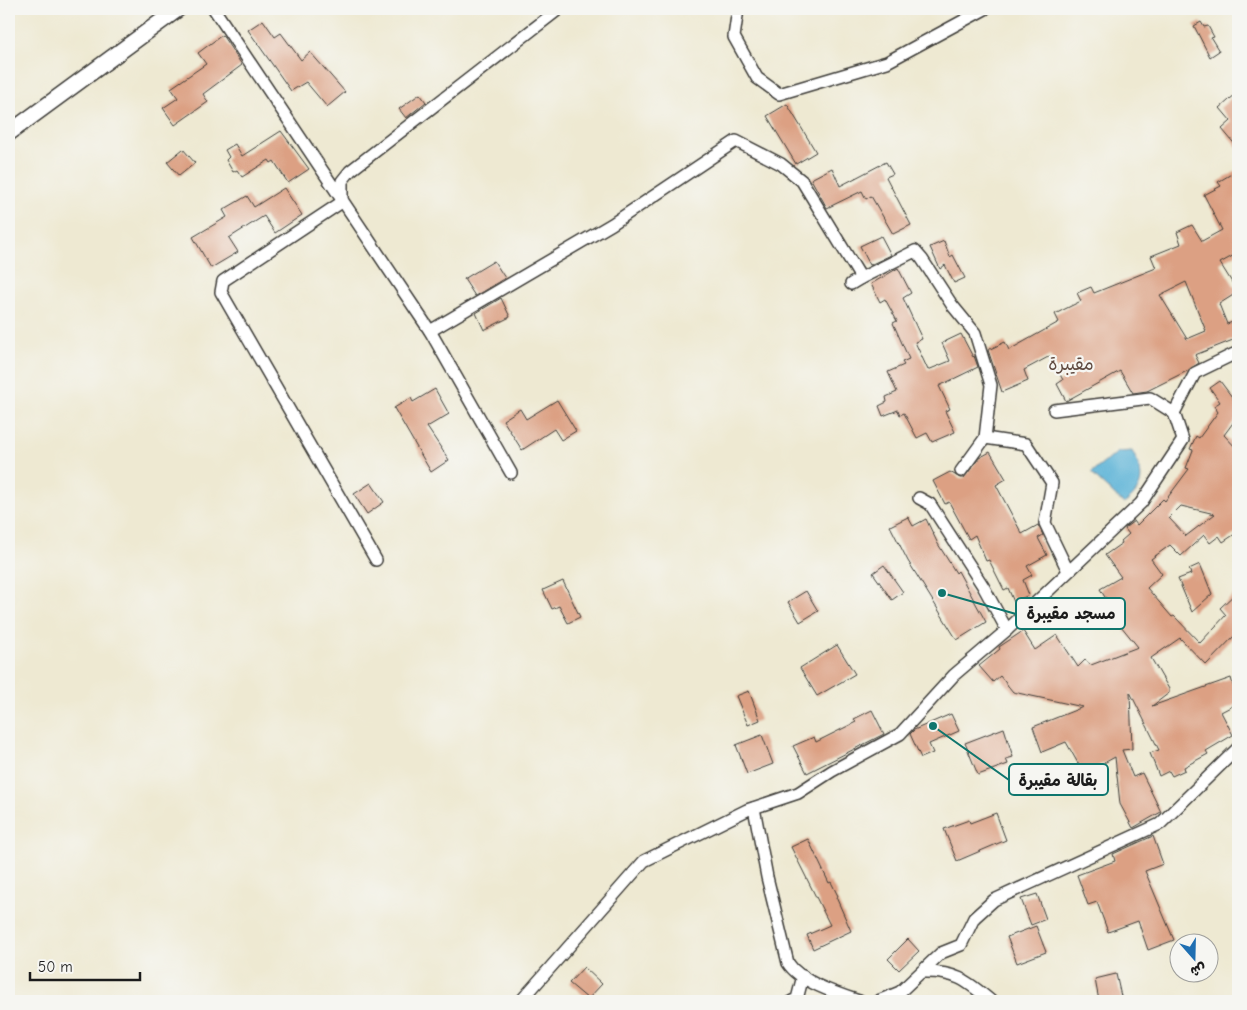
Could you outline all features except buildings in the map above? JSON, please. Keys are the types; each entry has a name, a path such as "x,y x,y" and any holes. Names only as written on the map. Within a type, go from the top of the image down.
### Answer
{"street":[{"path":"9,133 178,9"},
{"path":"214,9 430,331 511,473"},
{"path":"342,202 342,180 350,171 559,9"},
{"path":"738,9 734,36 757,78 779,94 887,62 984,9"},
{"path":"430,331 612,224 736,141 781,164 802,181 856,281 915,251 952,305 975,333 991,384 985,438 961,471"},
{"path":"342,202 223,281 220,292 376,560"},
{"path":"1174,413 1194,373 1234,354 1238,354"},
{"path":"521,1001 644,861 754,808 798,793 832,771 900,734 954,675 1007,630 1141,503 1183,440 1174,413 1150,398 1054,410"},
{"path":"985,438 1026,444 1052,483 1045,523 1068,571"},
{"path":"919,498 930,504 983,586 1007,630"},
{"path":"878,1001 900,992 941,953 961,945 974,918 994,900 1160,824 1238,748"},
{"path":"754,808 767,877 788,963 793,971 832,992 859,1001"},
{"path":"922,972 945,971 973,986 991,1001"},
{"path":"792,1001 797,998 803,976"}],"water":[{"path":"1132,451 1141,473 1141,480 1136,492 1124,504 1091,473 1118,452"}],"place":[{"name":"مسجد مقيبرة","path":"942,593"},
{"name":"بقالة مقيبرة","path":"933,726"}],"district":[{"name":"مقيبرة","path":"1071,364"}]}
